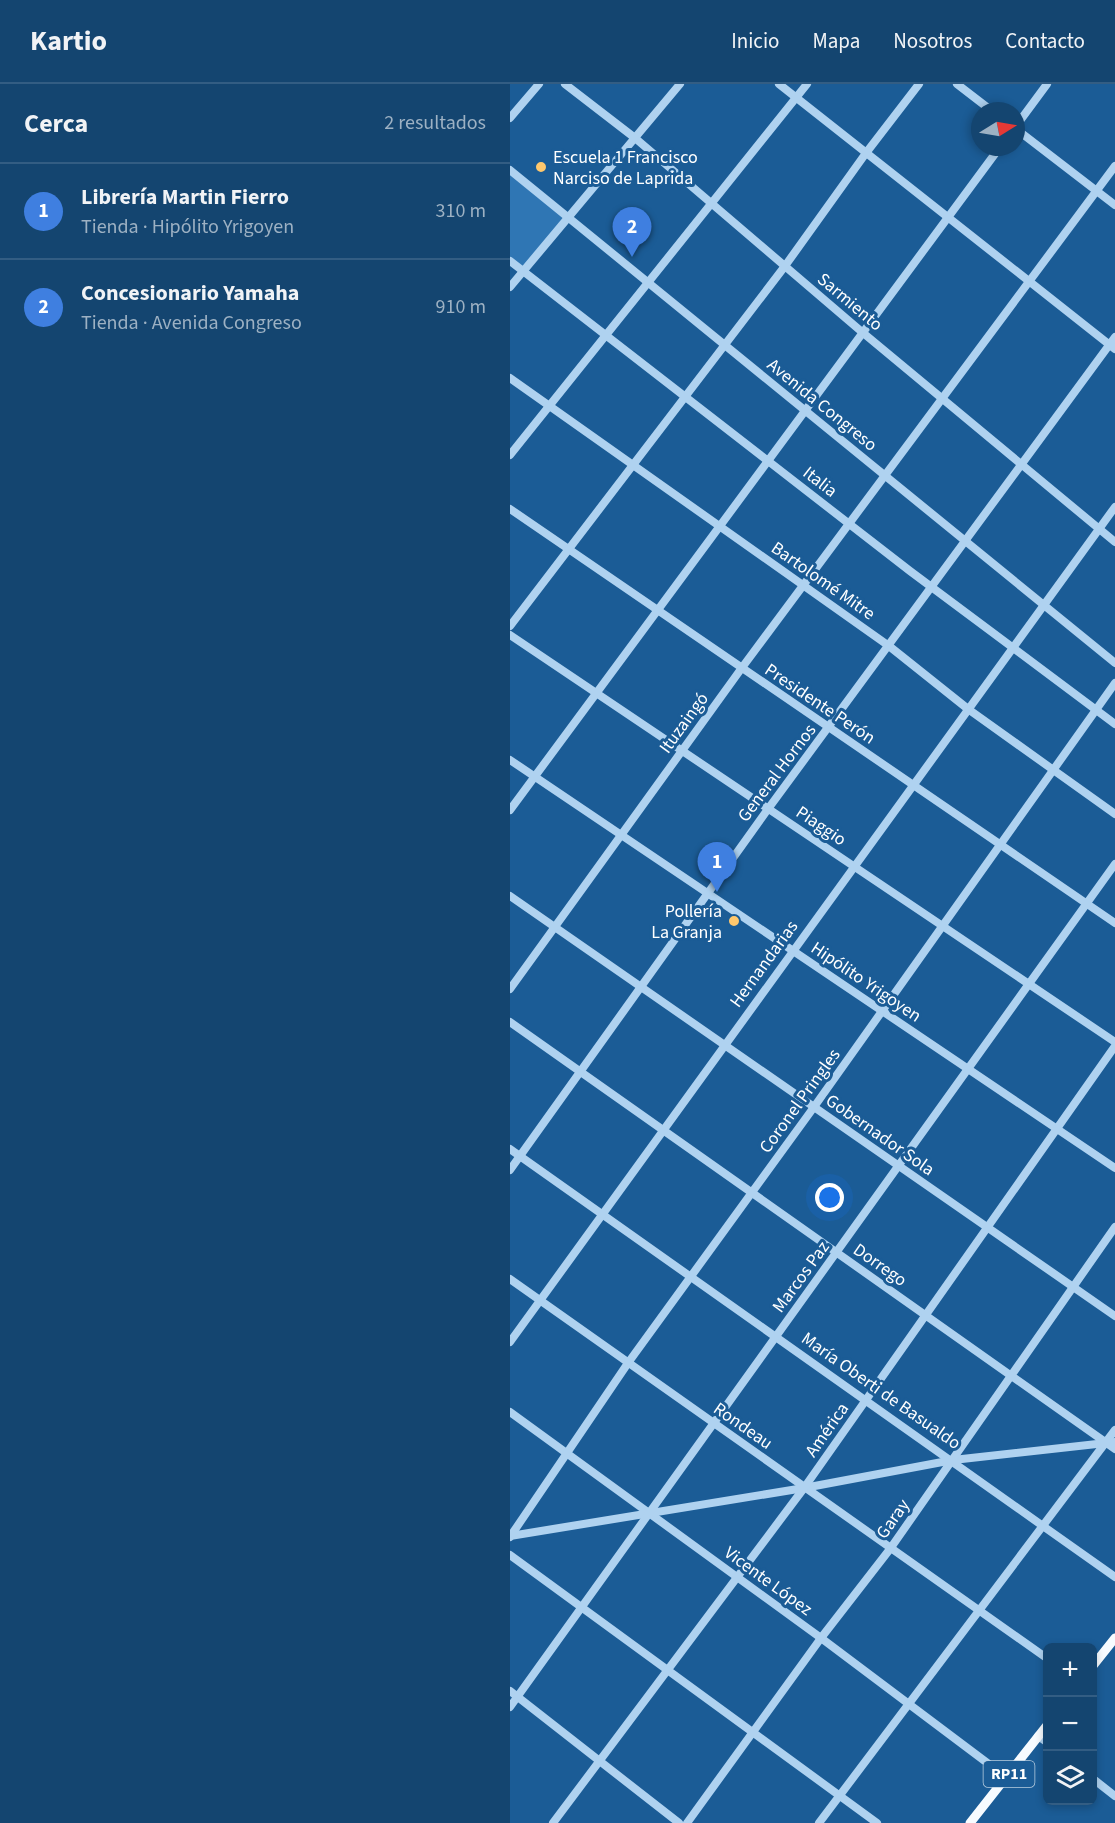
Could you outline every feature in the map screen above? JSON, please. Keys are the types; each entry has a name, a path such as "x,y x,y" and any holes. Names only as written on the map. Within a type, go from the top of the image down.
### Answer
{"main road":[{"path":"1097,1661 1115,1638"},
{"name":"RP11","path":"970,1823 1043,1729"}],"street":[{"path":"510,118 539,84"},
{"name":"Sarmiento","path":"565,84 635,138 862,332 1115,542"},
{"path":"510,287 680,84"},
{"path":"779,84 1112,346"},
{"path":"510,455 807,84"},
{"path":"510,627 785,266 919,84"},
{"path":"957,84 980,102"},
{"path":"1025,115 1047,84"},
{"path":"1025,135 1115,205"},
{"path":"510,810 993,156"},
{"name":"Ituzaingó","path":"510,989 741,669 1115,166"},
{"name":"Avenida Congreso","path":"510,170 1115,663"},
{"name":"Italia","path":"510,261 932,587 1115,724"},
{"name":"General Hornos","path":"510,1170 768,809 1021,464 1112,346 1115,337"},
{"name":"Bartolomé Mitre","path":"510,378 889,646 968,709 1054,768 1115,814"},
{"name":"Hernandarias","path":"510,1342 792,950 914,785 1042,604 1115,507"},
{"name":"Presidente Perón","path":"510,509 1115,923"},
{"name":"Piaggio","path":"510,635 1115,1044"},
{"name":"Coronel Pringles","path":"510,1537 628,1363 753,1193 1115,683"},
{"name":"Hipólito Yrigoyen","path":"510,760 1115,1168"},
{"name":"Marcos Paz","path":"510,1707 580,1607 651,1514 713,1424 1115,864"},
{"name":"Gobernador Sola","path":"510,896 1115,1316"},
{"name":"Dorrego","path":"510,1022 579,1073 1115,1449"},
{"name":"América","path":"553,1823 804,1488 1115,1044"},
{"name":"María Oberti de Basualdo","path":"510,1149 867,1399 1115,1577"},
{"name":"Garay","path":"687,1823 821,1638 890,1549 1115,1227"},
{"name":"Rondeau","path":"510,1279 1043,1656"},
{"name":"Vicente López","path":"510,1412 821,1638 1005,1778"},
{"path":"819,1823 1115,1430"},
{"path":"510,1537 804,1488 953,1460 1115,1442"},
{"path":"510,1555 877,1823"},
{"path":"510,1691 679,1823"},
{"path":"1038,1736 1043,1740"},
{"path":"1097,1782 1115,1796"}],"shaded area":[{"path":"510,170 568,218 523,271 510,261"}],"place":[{"name":"Escuela 1 Francisco Narciso de Laprida","path":"541,167"},
{"name":"Concesionario Yamaha","path":"632,257"},
{"name":"Librería Martin Fierro","path":"717,892"},
{"name":"Pollería La Granja","path":"734,921"}]}
